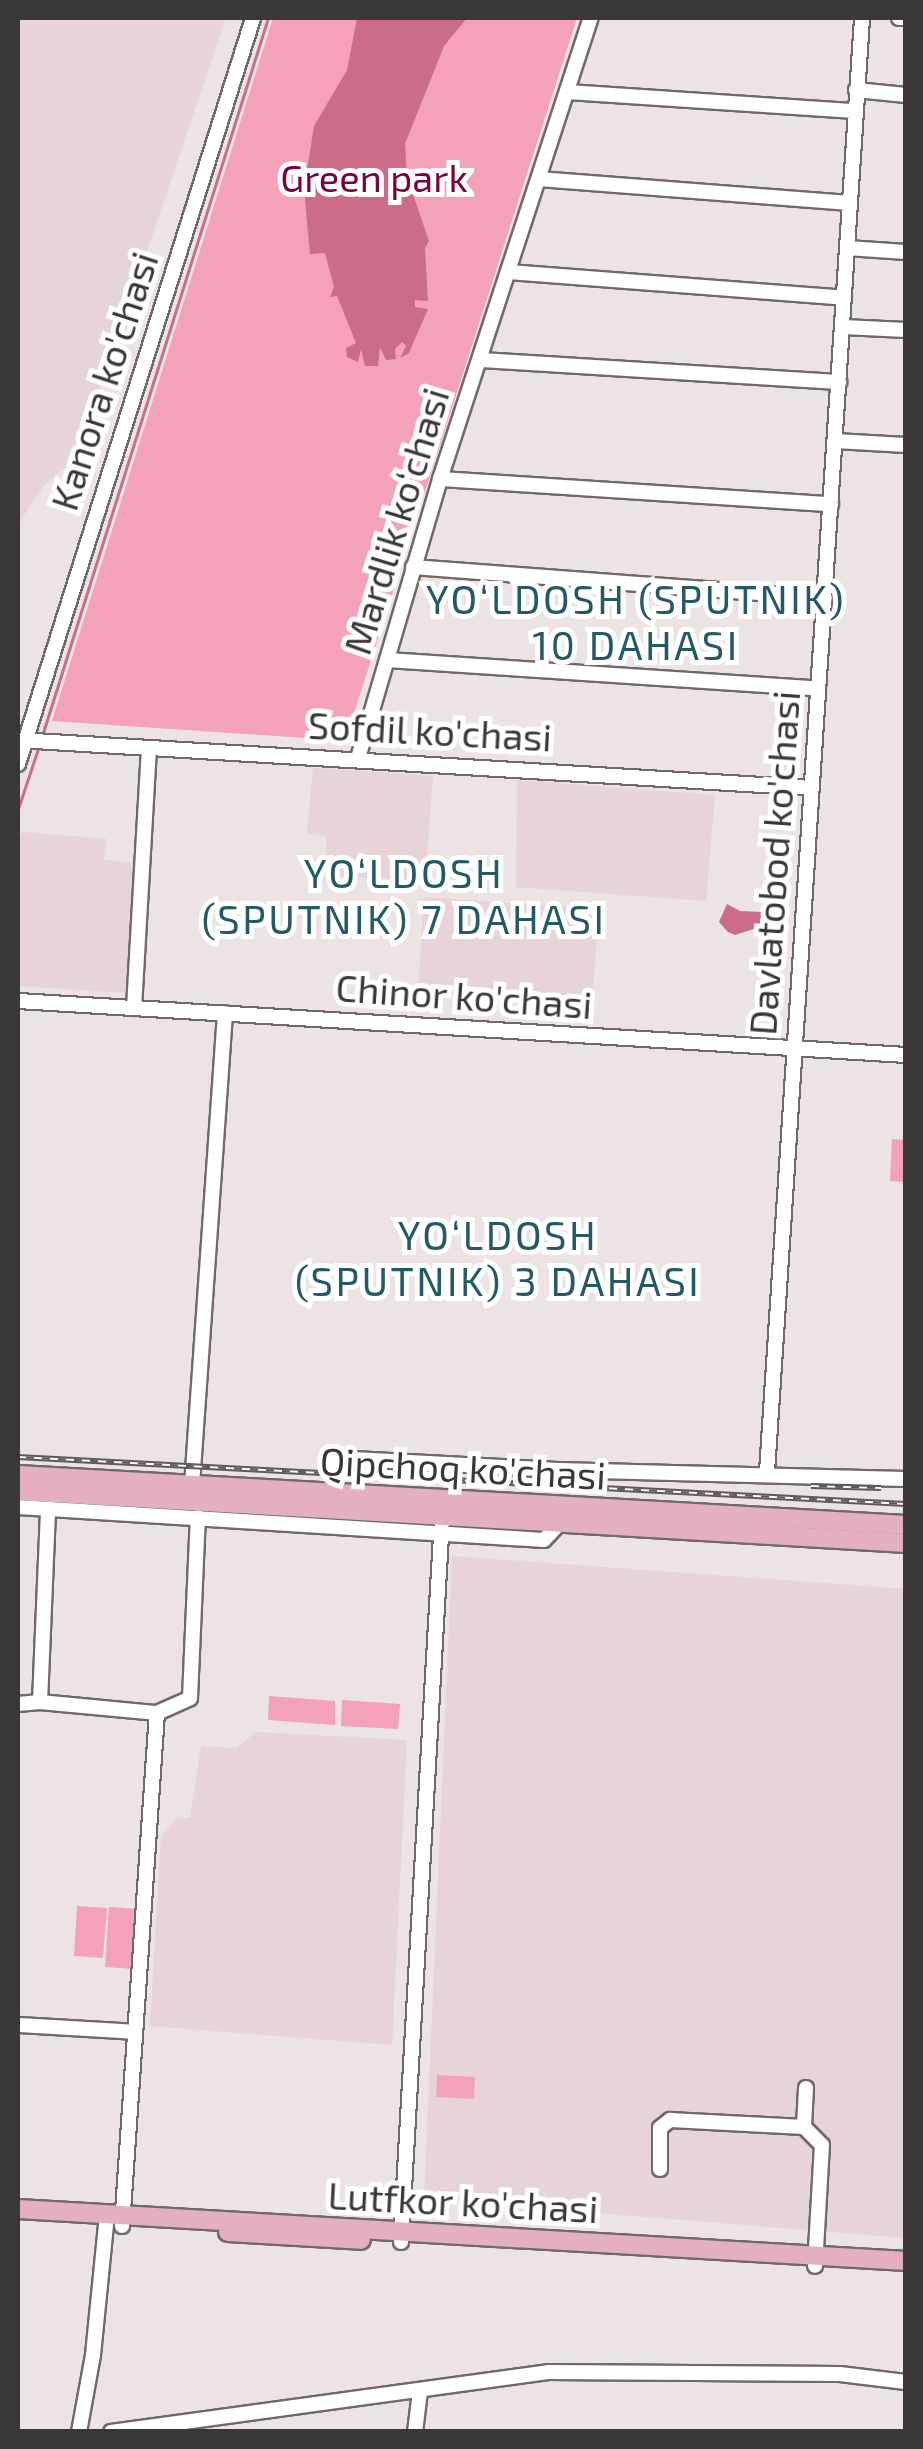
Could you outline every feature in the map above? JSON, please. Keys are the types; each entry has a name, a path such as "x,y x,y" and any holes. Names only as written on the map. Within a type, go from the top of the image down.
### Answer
{"main road":[{"name":"Qipchoq ko'chasi","path":"18,1475 192,1484 441,1525 560,1514"},
{"name":"Qipchoq ko'chasi","path":"18,1491 297,1500 332,1493 560,1514 852,1531 906,1525"},
{"name":"Qipchoq ko'chasi","path":"852,1531 906,1544"},
{"name":"Lutfkor ko'chasi","path":"18,2209 114,2220"},
{"name":"Lutfkor ko'chasi","path":"18,2220 114,2220 402,2236 816,2260 906,2270"},
{"name":"Lutfkor ko'chasi","path":"816,2260 906,2260"}],"street":[{"name":"Kanora ko'chasi","path":"18,764 31,741 253,18"},
{"name":"Mardlik ko‘chasi","path":"358,758 440,480 591,18"},
{"name":"Davlatobod ko'chasi","path":"767,1472 862,18"},
{"path":"856,90 906,96"},
{"path":"568,92 855,111"},
{"path":"539,178 849,202"},
{"path":"847,248 906,252"},
{"path":"508,272 844,298"},
{"path":"843,326 906,330"},
{"path":"480,360 839,382"},
{"path":"835,441 906,445"},
{"path":"440,480 831,504"},
{"path":"414,567 824,598"},
{"path":"387,660 818,689"},
{"name":"Sofdil ko'chasi","path":"31,741 812,788"},
{"path":"134,1008 149,748"},
{"name":"Chinor ko'chasi","path":"18,1001 906,1055"},
{"path":"192,1484 224,1013"},
{"path":"332,1493 335,1458 558,1470 767,1472 906,1479"},
{"name":"Qipchoq ko'chasi","path":"18,1507 441,1525"},
{"path":"40,1702 48,1509"},
{"path":"18,1704 40,1702 157,1712 190,1698 198,1517"},
{"path":"402,2236 441,1525"},
{"path":"79,2432 114,2220 135,2032 157,1712"},
{"path":"18,2025 135,2032"},
{"path":"804,2127 806,2088"},
{"path":"660,2169 660,2128 670,2120 804,2127 822,2145 816,2260"},
{"path":"111,2432 548,2372 840,2374 906,2382"},
{"path":"415,2432 420,2392"}],"shaded area":[{"path":"18,18 226,18 77,458 46,483 18,524"},
{"path":"357,18 467,18 444,46 405,144 407,177 429,241 425,248 428,301 415,300 415,307 428,309 409,353 400,358 406,346 402,342 395,349 396,359 386,360 380,347 378,366 365,366 361,349 358,362 347,357 346,348 356,343 337,296 330,297 334,287 325,253 310,254 304,189 314,126 347,70"},
{"path":"313,768 433,776 425,881 326,875 326,836 307,833"},
{"path":"517,780 715,795 706,901 516,887"},
{"path":"22,832 107,839 103,860 135,863 127,993 18,986 18,844"},
{"path":"424,897 599,909 592,1004 418,992"},
{"path":"727,904 740,911 761,912 763,926 735,935 728,932 719,922"},
{"path":"452,1556 905,1589 905,2238 424,2199"},
{"path":"256,1732 407,1740 392,2045 150,2026 161,1836 178,1818 190,1818 201,1746 236,1748"}],"green space":[{"name":"Green park","path":"273,18 577,18 347,735 335,740 52,721"},
{"path":"892,1139 905,1140 905,1182 890,1181"},
{"path":"269,1696 335,1701 335,1725 268,1720"},
{"path":"342,1700 400,1704 398,1729 341,1726"},
{"path":"77,1906 107,1908 103,1958 74,1956"},
{"path":"109,1907 137,1909 133,1969 105,1967"},
{"path":"437,2075 475,2077 474,2099 436,2097"}],"waterway":[{"path":"42,736 268,18"},
{"path":"18,809 38,749"}],"railway":[{"path":"18,1457 906,1504"},
{"path":"811,1486 881,1488"}],"district":[{"name":"YO‘LDOSH (SPUTNIK) 10 DAHASI","path":"636,621"},
{"name":"YO‘LDOSH (SPUTNIK) 7 DAHASI","path":"404,895"},
{"name":"YO‘LDOSH (SPUTNIK) 3 DAHASI","path":"498,1257"}]}
